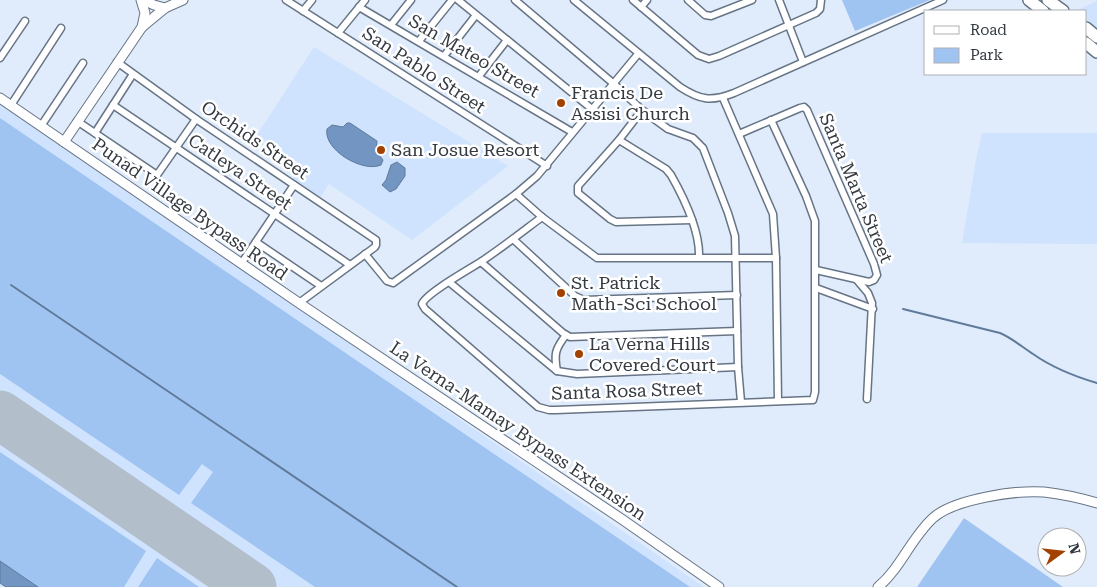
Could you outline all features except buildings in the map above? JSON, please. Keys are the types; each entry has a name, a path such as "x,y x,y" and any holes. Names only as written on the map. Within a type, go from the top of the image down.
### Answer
{"highway":[{"path":"1029,0 1043,10"},
{"path":"1048,0 1062,10"},
{"path":"1087,29 1097,37"},
{"path":"1087,44 1097,52"}],"main road":[{"path":"142,0 165,8"},
{"path":"142,0 145,13 142,27"},
{"name":"Punad Village Bypass Road","path":"64,142 142,27 165,8 183,0"},
{"name":"Punad Village Bypass Road","path":"0,98 299,303"},
{"name":"La Verna-Mamay Bypass Extension","path":"299,303 623,520 719,587"},
{"path":"878,587 892,573 927,524 942,511 953,506 1025,492 1058,494 1097,503"}],"street":[{"name":"San Pablo Street","path":"286,0 547,166"},
{"path":"303,12 312,0"},
{"path":"338,33 365,0"},
{"path":"391,25 411,0"},
{"path":"419,41 452,0"},
{"path":"458,0 592,109"},
{"path":"515,0 642,110 668,128 693,138 703,148 734,230 738,367 741,402"},
{"path":"574,0 680,87 694,96 712,99 723,98 944,0"},
{"path":"633,0 698,55 709,59 816,13 820,9 821,0"},
{"path":"641,7 648,0"},
{"path":"688,0 705,15 711,16 742,2 752,0"},
{"path":"780,0 804,62"},
{"name":"San Mateo Street","path":"360,6 572,132"},
{"path":"444,56 476,15"},
{"path":"0,58 25,21"},
{"path":"11,105 61,28"},
{"path":"479,76 507,40"},
{"path":"299,303 365,254 387,281 393,283 516,194 547,166 572,132 638,54"},
{"name":"Orchids Street","path":"117,62 196,119 374,238 376,242 374,247 365,254"},
{"path":"41,126 83,64"},
{"path":"95,133 133,74"},
{"path":"723,98 771,208 774,221 778,401"},
{"name":"Catleya Street","path":"113,105 350,265"},
{"name":"Santa Marta Street","path":"771,120 804,107 807,110 874,264 876,276 874,280 869,282 816,270"},
{"path":"642,110 619,140 578,186 577,190 579,194 616,222 692,220"},
{"path":"77,121 157,175 196,119"},
{"path":"738,134 771,120 806,196 815,221 816,288 873,309"},
{"path":"619,140 666,169 674,181 692,220 698,239 699,257"},
{"path":"241,264 294,185"},
{"path":"516,194 542,217 597,258 776,258"},
{"path":"542,217 449,282 557,371 577,374 738,367"},
{"path":"513,239 575,296 584,300 737,295"},
{"path":"256,242 321,286"},
{"path":"480,262 570,337 738,331"},
{"path":"857,280 868,293 873,309 867,399"},
{"name":"Santa Rosa Street","path":"449,282 424,300 422,304 432,315 532,402 542,409 556,410 813,400 815,392 816,288"},
{"path":"557,371 556,350 566,335"}],"shaded area":[{"path":"1097,1 1097,29 1087,21 1087,10 1077,10"},
{"name":"San Josue Resort","path":"314,47 508,166 412,240 329,184 319,199 292,180 302,165 257,135"},
{"path":"0,105 314,319 704,587 0,587"},
{"path":"350,123 377,141 376,151 383,160 381,165 373,167 355,163 331,145 327,137 327,129 332,125 343,127"},
{"path":"982,133 1097,133 1097,244 962,243"},
{"path":"397,162 405,168 405,176 396,189 390,192 382,185 386,180 391,165"},
{"path":"0,561 38,587 6,587 0,583"}],"green space":[{"path":"842,0 930,0 855,31"},
{"path":"0,118 690,587 315,587 191,503 213,472 202,464 179,495 0,374"},
{"path":"0,452 146,551 124,587 38,587 0,561"},
{"path":"964,518 1037,569 1037,577 1049,577 1063,587 917,587"},
{"path":"157,558 199,587 138,587"}],"waterway":[{"path":"11,285 457,587"},
{"path":"903,309 1000,333 1056,367 1097,383"}],"runway":[{"path":"0,415 252,587"}],"place":[{"name":"Francis De Assisi Church","path":"561,103"},
{"name":"San Josue Resort","path":"381,150"},
{"name":"St. Patrick Math-Sci School","path":"561,293"},
{"name":"La Verna Hills Covered Court","path":"579,354"}]}
